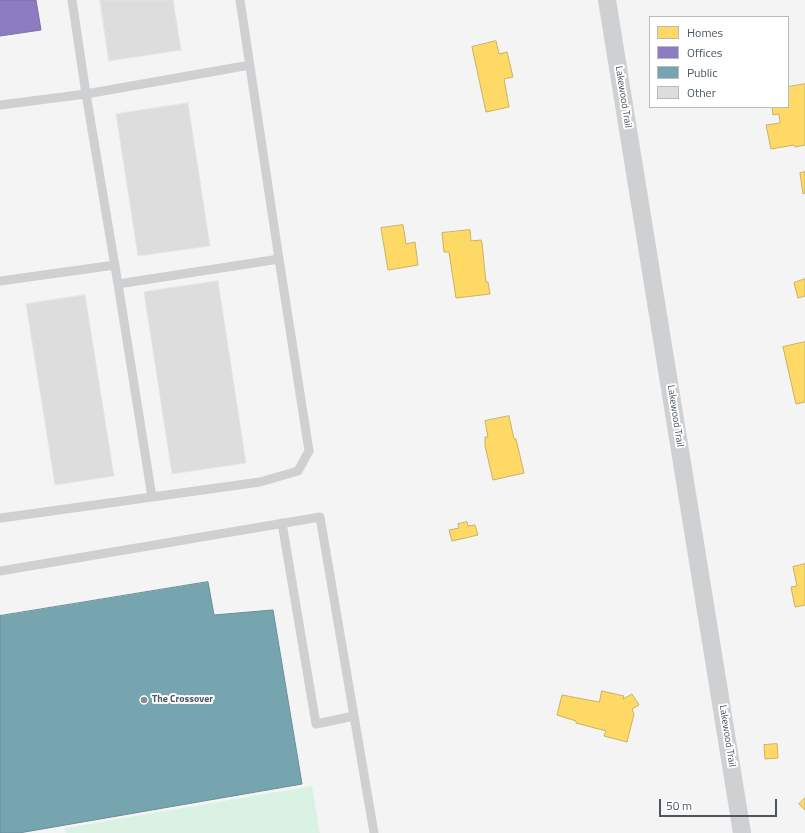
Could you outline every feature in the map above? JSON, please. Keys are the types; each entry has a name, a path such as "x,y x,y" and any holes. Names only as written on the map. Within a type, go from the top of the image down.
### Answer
{"street":[{"name":"Lakewood Trail","path":"607,0 742,833"}],"lane":[{"path":"72,0 152,498"},
{"path":"0,516 152,498 260,482 298,471 309,450 240,0"},
{"path":"0,105 86,94 250,65"},
{"path":"118,284 279,258"},
{"path":"0,281 115,265"},
{"path":"0,571 320,517 374,833"},
{"path":"282,523 316,724 354,716"}],"green space":[{"path":"312,786 320,833 66,833 65,828"}],"building: Homes":[{"path":"496,41 499,54 507,52 513,77 504,79 509,107 486,112 472,47"},
{"path":"805,84 805,145 795,147 794,145 771,149 766,125 780,123 779,114 773,115 772,108 789,108 789,87"},
{"path":"805,172 805,193 803,194 800,173"},
{"path":"403,225 406,244 415,242 418,265 388,270 381,228"},
{"path":"470,230 471,241 481,240 482,243 486,282 488,282 490,294 456,298 449,252 444,252 442,233"},
{"path":"805,279 805,296 798,298 794,283"},
{"path":"805,342 805,402 796,404 783,347"},
{"path":"509,416 524,473 493,480 485,446 485,437 488,437 485,421"},
{"path":"467,522 468,526 475,525 478,535 452,541 449,530 459,528 458,524"},
{"path":"805,564 805,605 795,607 791,587 797,586 793,567"},
{"path":"602,691 624,696 623,699 632,694 639,705 632,709 634,714 627,742 604,736 606,731 576,723 576,721 557,715 562,695 599,702"},
{"path":"777,744 778,758 765,759 764,745"},
{"path":"805,798 805,810 799,804"}],"building: Offices":[{"path":"0,0 36,0 41,30 0,36"}],"building: Public":[{"name":"The Crossover","path":"208,582 214,615 273,610 302,784 19,833 0,833 0,616"}],"building: Other":[{"path":"100,0 173,0 181,50 109,61"},
{"path":"188,103 210,246 138,256 116,114"},
{"path":"218,281 246,463 172,474 144,292"},
{"path":"85,295 114,476 55,485 26,304"}],"place":[{"name":"The Crossover","path":"144,700"}]}
